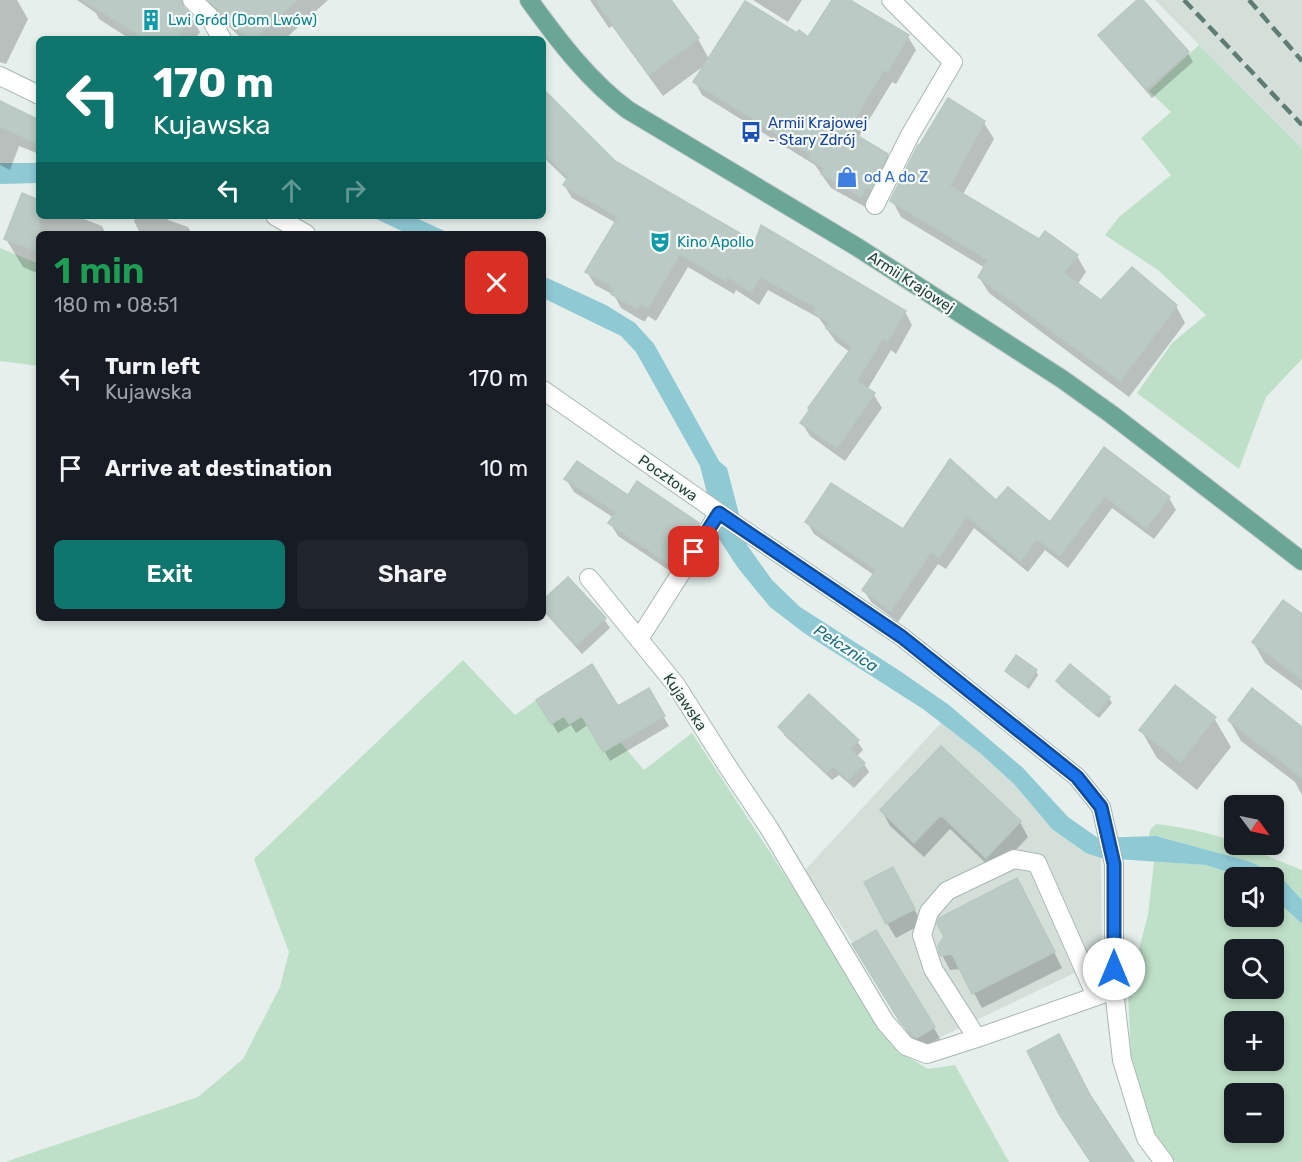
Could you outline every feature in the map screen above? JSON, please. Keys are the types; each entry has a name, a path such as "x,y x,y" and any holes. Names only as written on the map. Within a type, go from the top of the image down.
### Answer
{"main road":[{"name":"Armii Krajowej","path":"529,0 594,81 628,110 857,247 1062,379 1302,561"}],"street":[{"path":"192,0 209,16 220,36"},
{"path":"876,205 910,135 953,62 891,0"},
{"path":"0,76 36,94"},
{"path":"280,219 301,231"},
{"name":"Pocztowa","path":"546,392 902,637 1077,777 1101,807 1114,864 1114,990 1122,1060 1146,1138 1164,1162"},
{"path":"639,639 719,513"},
{"name":"Kujawska","path":"589,578 676,685 769,828 885,1022 906,1046 927,1054 1114,990"},
{"path":"977,1038 933,969 922,935 928,912 947,891 1014,859 1037,863 1096,996"}],"shaded area":[{"path":"1155,0 1302,0 1302,153 1199,45"},
{"path":"941,723 980,753 1014,784 1052,829 1086,853 1101,858 1102,960 920,1047 805,870"}],"green space":[{"path":"1199,45 1302,149 1302,359 1266,397 1239,469 1137,393 1172,343 1206,315 1158,270 1105,235 1119,217 1171,175 1141,138 1171,112 1149,91"},
{"path":"0,248 36,263 36,366 0,361"},
{"path":"463,660 515,715 536,700 551,724 564,716 570,724 582,715 620,742 644,770 692,733 792,886 874,1021 902,1053 928,1069 955,1065 1009,1162 5,1162 198,1097 243,1059 280,987 289,952 254,859"},
{"path":"1156,824 1215,835 1224,838 1224,854 1149,836 1150,830"},
{"path":"1226,855 1265,855 1302,870 1302,900 1284,880 1284,867 1261,867"},
{"path":"1154,861 1206,865 1224,871 1224,927 1284,927 1284,907 1302,924 1302,1162 1175,1162 1154,1132 1131,1059 1128,990 1148,915"}],"water":[{"path":"0,163 36,163 36,183 0,184"},
{"path":"376,219 418,219 444,231 402,231"},
{"name":"Pełcznica","path":"546,277 606,305 635,323 654,344 719,461 727,468 747,545 772,580 800,607 949,705 1023,768 1068,817 1098,838 1156,836 1248,861 1261,867 1224,867 1224,871 1206,865 1101,858 1086,853 1052,829 1014,784 980,753 923,709 804,633 770,607 738,568 719,539 700,466 636,352 621,336 546,299"},
{"path":"1284,880 1302,900 1302,924 1284,907"}],"building":[{"name":"Lwi Gród (Dom Lwów)","path":"83,0 181,0 184,8 193,16 178,36 140,36"},
{"path":"208,0 297,0 257,36 245,36"},
{"path":"595,0 671,0 699,38 649,75"},
{"path":"832,0 850,0 909,35 888,72 884,70 848,130 888,154 871,189 866,186 861,197 821,174 824,168 809,158 811,155 693,82 745,1 797,33 799,30 808,37"},
{"path":"1137,0 1143,0 1189,52 1146,89 1098,35"},
{"path":"546,92 615,161 755,242 761,225 906,311 888,341 883,338 857,381 875,393 837,448 800,423 810,409 808,408 852,347 826,328 829,323 814,313 817,308 761,277 751,292 728,277 726,281 680,254 648,308 640,304 638,308 634,307 611,294 614,290 610,288 612,286 585,272 618,217 563,185 568,177 546,156"},
{"path":"948,98 985,121 950,186 1039,239 1045,231 1078,255 1064,273 1101,300 1132,267 1177,305 1120,381 978,277 988,260 890,201 918,145"},
{"path":"0,101 36,119 36,143 0,127"},
{"path":"22,193 36,199 36,219 39,219 39,231 36,231 36,251 4,239"},
{"path":"1104,447 1170,497 1146,528 1105,496 1060,556 1037,539 1021,561 967,516 939,558 931,552 891,611 862,590 876,570 805,522 831,483 903,529 950,459 996,500 1008,487 1050,522"},
{"path":"577,461 628,495 637,481 699,523 671,565 608,523 616,512 564,479"},
{"path":"568,577 606,618 576,645 546,612 546,597"},
{"path":"1283,600 1302,614 1302,680 1252,642"},
{"path":"1016,655 1037,670 1026,686 1005,671"},
{"path":"592,664 618,706 649,688 665,716 603,752 582,716 569,724 564,716 551,724 536,700"},
{"path":"1070,664 1110,697 1096,715 1056,681"},
{"path":"1175,685 1216,717 1180,762 1139,730"},
{"path":"1252,688 1302,727 1302,778 1228,720"},
{"path":"809,694 859,740 850,749 865,763 848,780 834,767 826,772 778,727"},
{"path":"941,746 1021,821 986,858 941,815 914,843 880,810"},
{"path":"893,867 915,909 886,924 864,882"},
{"path":"1017,878 1055,952 972,994 952,954 940,956 938,946 944,937 937,924 939,918"},
{"path":"876,930 935,1027 917,1038 900,1022 852,944"},
{"path":"1059,1034 1090,1095 1134,1162 1091,1162 1059,1114 1027,1051"}],"railway":[{"path":"1184,0 1302,125"},
{"path":"1249,0 1302,61"}],"place":[{"name":"Lwi Gród (Dom Lwów)","path":"151,20"},
{"name":"Armii Krajowej - Stary Zdrój","path":"751,132"},
{"name":"od A do Z","path":"847,177"},
{"name":"Kino Apollo","path":"660,242"}],"route":[{"path":"694,552 719,513 902,637 1077,777 1101,807 1108,831 1114,864 1114,969"}]}
